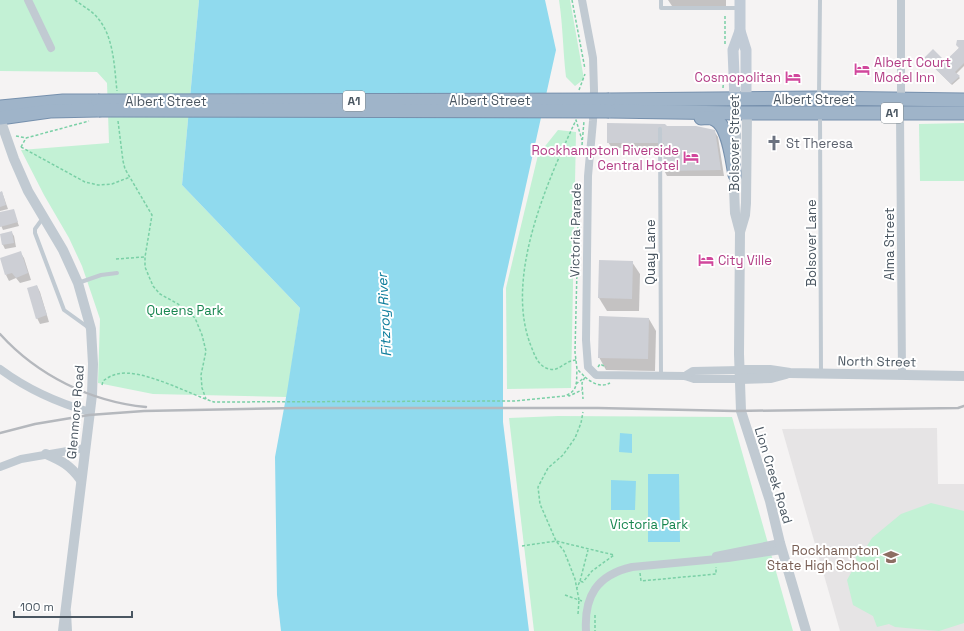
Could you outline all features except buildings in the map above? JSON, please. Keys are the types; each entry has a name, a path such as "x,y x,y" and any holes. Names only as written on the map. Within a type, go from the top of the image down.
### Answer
{"highway":[{"name":"Albert Street","path":"18,110 50,111 98,106 609,106 740,99 819,98 964,100"},
{"name":"Bolsover Street","path":"740,99 742,113"},
{"name":"Albert Street","path":"609,106 661,113 964,113"},
{"name":"A1","path":"0,107 18,110"},
{"name":"A1","path":"0,118 18,110"},
{"path":"661,113 714,119 721,125 726,134 735,175"}],"main road":[{"name":"Bolsover Street","path":"740,4 740,31 734,50 740,99"}],"street":[{"path":"28,0 51,48"},
{"name":"Victoria Parade","path":"582,0 593,58 594,90 588,176 586,334 588,367 596,375 606,375"},
{"path":"901,0 901,100"},
{"name":"Bolsover Street","path":"740,232 734,213 736,156 742,113"},
{"name":"Bolsover Street","path":"740,375 740,232 745,215 746,203 742,113"},
{"name":"Alma Street","path":"900,113 902,374"},
{"name":"Glenmore Road","path":"0,118 14,159 28,191 68,260 78,283 91,329 93,364 92,395 63,631"},
{"path":"0,369 24,385 42,394 64,404 90,412"},
{"name":"North Street","path":"606,375 685,376 693,370 740,375 770,370 790,373 964,376"},
{"name":"Lion Creek Road","path":"740,375 741,411 770,501 781,547 806,631"},
{"path":"0,467 21,459 85,448"},
{"path":"46,454 62,460 70,465 81,480"},
{"path":"586,631 585,617 590,596 597,586 611,574 620,570 632,567 728,558 781,547"}],"lane":[{"path":"661,0 661,8 740,4"},
{"path":"819,98 820,0"},
{"name":"Bolsover Lane","path":"820,112 821,373"},
{"name":"Quay Lane","path":"660,129 661,375"},
{"path":"43,217 35,229 35,233 64,310 91,329"},
{"path":"78,283 101,275 117,273"},
{"path":"68,590 70,631"}],"path":[{"path":"75,0 94,14 101,22 106,32 113,54 117,91"},
{"path":"118,114 125,169 152,215 145,257 145,267 153,286 160,294 178,304 195,318 202,335 206,351 201,374 202,388 206,399"},
{"path":"568,394 574,390 576,384 577,360 567,362 558,369 553,370 544,368 538,361 526,333 523,315 522,291 527,254 538,214 555,165 576,120 582,142"},
{"path":"90,121 26,138 21,147 85,182 98,185 112,184 130,177"},
{"path":"116,259 145,257"},
{"path":"577,369 585,377"},
{"path":"92,395 98,394 103,381 117,374 147,376 214,402 515,401 568,394 569,396 582,390"},
{"path":"576,384 585,377"},
{"path":"583,399 582,390 585,377"},
{"path":"565,595 579,600 577,588 564,551 556,541 540,504 538,487 548,468 563,455 575,438 580,429 582,412"},
{"path":"522,546 556,541 614,556 592,571 583,582 580,581"},
{"path":"577,588 588,550"},
{"path":"640,573 641,581 716,574 716,567"},
{"path":"595,631 596,611"}],"shaded area":[{"name":"Rockhampton State High School","path":"937,428 938,484 964,484 964,631 840,631 782,429"}],"green space":[{"name":"Queens Park","path":"0,0 199,0 182,185 300,308 287,397 153,394 98,383 100,319 82,266 69,238 44,195 21,150 109,143 107,83 97,72 0,71"},
{"path":"559,0 570,0 584,79 575,86 566,77"},
{"path":"964,123 964,181 920,181 919,124"},
{"path":"558,130 576,132 571,388 507,389 506,288 538,155"},
{"name":"Victoria Park","path":"558,416 732,417 793,631 534,631 509,418"},
{"path":"931,503 964,511 964,623 939,631 895,627 889,624 877,627 873,616 853,605 847,580 857,562 854,550 867,546 872,538 901,514"}],"water":[{"name":"Fitzroy River","path":"199,0 545,0 556,50 503,289 503,422 529,631 281,631 277,595 275,457 300,308 182,185"},
{"path":"620,433 632,434 632,453 619,452"},
{"path":"648,474 679,474 680,542 648,542"},
{"path":"611,480 636,481 635,510 611,510"}],"railway":[{"path":"0,334 31,362 66,384 85,393 105,399 146,407"},
{"path":"0,433 35,424 89,415 144,411 297,408 598,408 735,411 958,408 964,406"}],"place":[{"name":"Albert Court Model Inn","path":"862,69"},
{"name":"Cosmopolitan","path":"793,77"},
{"name":"St Theresa","path":"774,143"},
{"name":"Rockhampton Riverside Central Hotel","path":"691,157"},
{"name":"City Ville","path":"706,260"},
{"name":"Rockhampton State High School","path":"891,557"}]}
